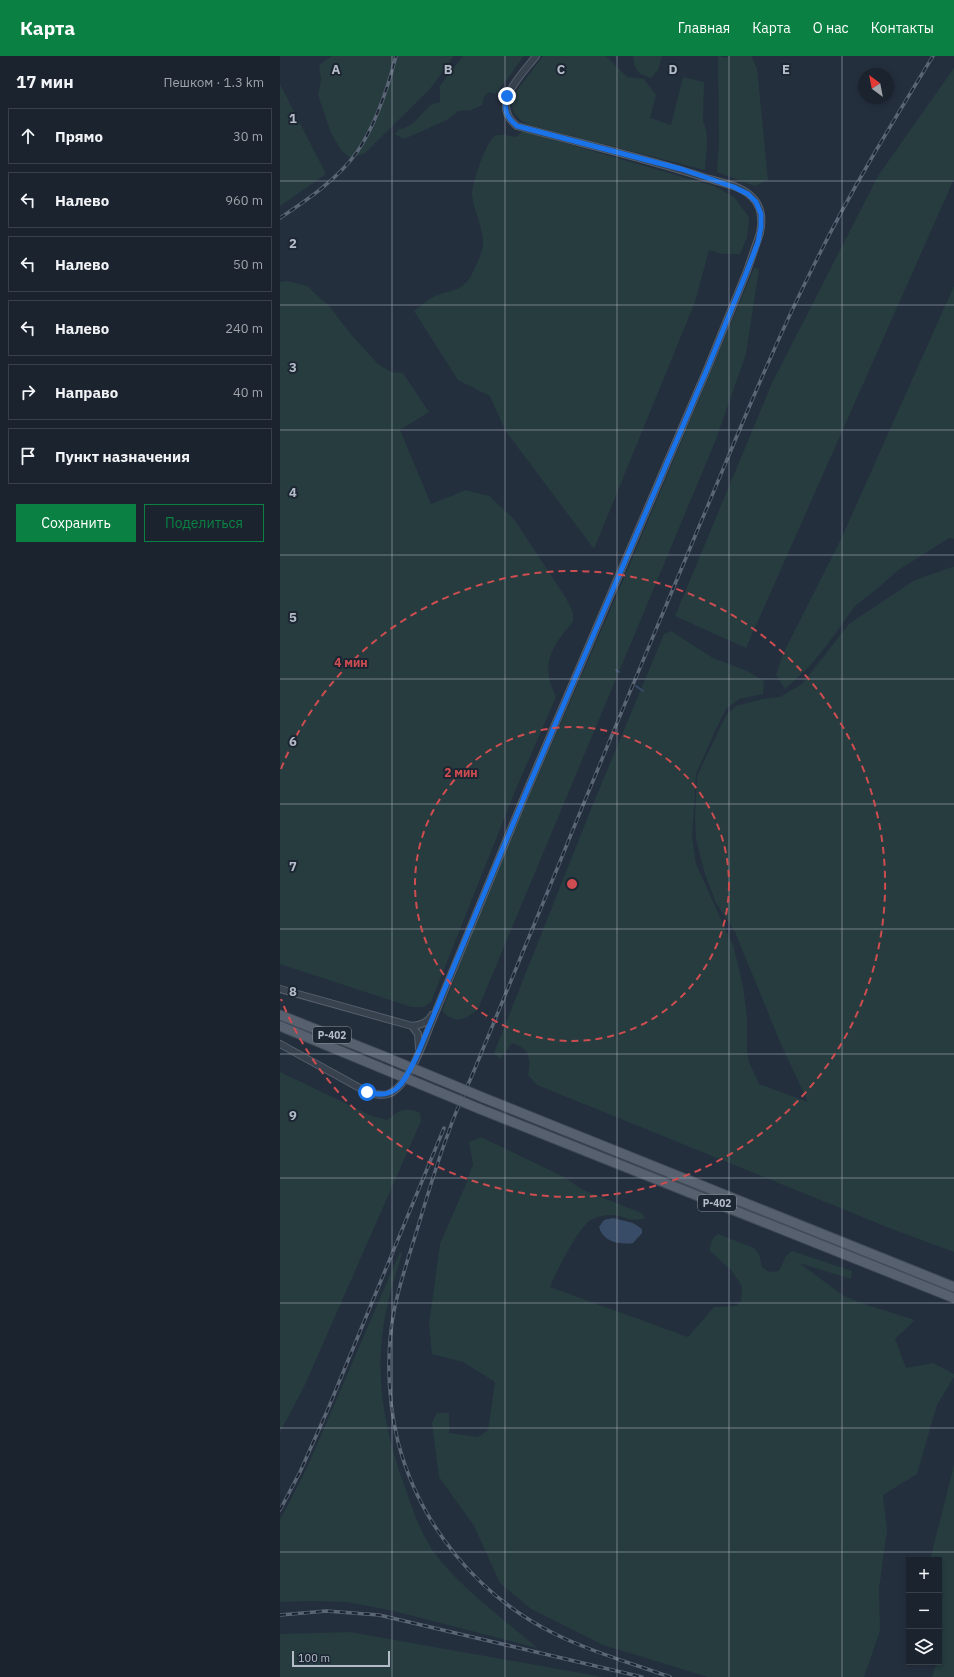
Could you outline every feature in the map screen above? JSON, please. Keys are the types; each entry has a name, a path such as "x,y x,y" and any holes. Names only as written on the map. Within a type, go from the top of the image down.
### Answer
{"main road":[{"name":"Р-402","path":"280,1015 954,1287"},
{"name":"Р-402","path":"280,1026 480,1109 954,1298"}],"street":[{"path":"280,1044 361,1089 375,1094 389,1094 396,1090 404,1081 416,1058 525,795 705,374 749,266 761,227 761,214 756,202 748,194 734,187 681,169 517,126 509,119 505,108 505,103 511,88 536,56"},
{"path":"280,989 412,1026 419,1026 428,1021 444,992"},
{"path":"412,1026 420,1038 416,1058"}],"green space":[{"path":"332,56 454,56 430,89 364,154 349,157 341,150 331,133 318,95 321,80 319,65"},
{"path":"463,56 524,56 496,94 489,92 484,97 482,105 471,110 458,111 447,120 404,139 395,134 399,129 413,123 431,105 440,102 440,86"},
{"path":"543,56 606,56 627,77 644,79 656,95 650,118 671,125 683,77 704,82 703,121 707,138 705,170 529,125 521,120 513,111 512,97"},
{"path":"633,56 662,56 658,70 651,78 640,74 635,67"},
{"path":"718,56 726,58 729,56 751,56 757,68 768,180 755,186 717,172 719,140"},
{"path":"954,68 954,179 746,648 675,616 772,383 878,176"},
{"path":"280,84 326,174 280,206"},
{"path":"523,131 714,186 734,197 749,217 747,238 740,254 722,254 709,250 695,302 594,549 505,430 490,396 458,380 414,311 431,298 459,288 472,274 480,257 483,246 482,233 472,195 472,190 480,164 487,146 495,136 502,135 516,137"},
{"path":"754,268 759,269 746,354 715,442 478,1009 464,1018 451,1018 442,1011 493,879 624,578"},
{"path":"287,281 307,286 330,307 349,332 378,364 391,372 403,373 429,412 400,430 431,504 466,490 489,496 514,519 566,598 573,613 573,622 565,631 550,656 549,675 556,697 516,789 431,1002 424,1007 411,1007 280,964 280,282"},
{"path":"954,286 954,539 949,538 897,571 855,606 827,645 808,668 785,689 776,675 783,654 841,539"},
{"path":"954,567 954,1252 892,1229 537,1085 528,1075 528,1055 523,1048 518,1045 512,1043 500,1059 494,1053 593,804 664,634 671,631 713,658 747,671 764,681 763,694 739,699 726,709 716,729 696,774 692,837 696,864 734,948 743,986 747,1017 747,1052 749,1062 759,1084 808,1102 780,1042 735,932 716,903 705,874 696,839 695,817 697,776 726,715 736,706 762,699 780,697 802,684 849,624 915,580"},
{"path":"280,1072 372,1116 387,1120 402,1110 410,1110 420,1113 421,1121 304,1387 280,1432"},
{"path":"481,1137 564,1177 583,1190 642,1213 645,1218 632,1220 609,1215 598,1217 589,1221 571,1244 550,1287 688,1337 714,1307 736,1306 741,1301 742,1286 731,1270 710,1251 712,1241 718,1234 754,1248 759,1254 762,1267 769,1272 779,1271 786,1256 792,1251 852,1271 851,1279 799,1263 844,1296 915,1320 895,1339 906,1368 933,1363 954,1374 954,1377 937,1405 917,1474 883,1495 887,1530 879,1589 880,1631 864,1677 708,1677 603,1645 531,1609 500,1583 474,1526 439,1477 432,1423 437,1413 449,1413 449,1433 478,1437 488,1430 495,1382 463,1362 432,1354 429,1325 440,1244 473,1164 469,1142"},
{"path":"400,1252 402,1254 384,1320 381,1350 381,1371 384,1412 388,1432 411,1506 425,1537 443,1564 482,1602 537,1648 394,1611 347,1602 280,1602 280,1520 306,1470"},
{"path":"954,1465 954,1677 932,1677 936,1665 942,1665 942,1557 931,1557"},
{"path":"350,1632 603,1677 280,1677 280,1634"}],"water":[{"path":"613,1218 633,1223 642,1229 642,1233 633,1243 618,1243 608,1239 601,1232 599,1227 604,1220"}],"waterway":[{"path":"636,686 643,691"}],"railway":[{"path":"280,218 331,180 341,171 357,152 364,142 380,106 396,56"},
{"path":"670,1677 611,1657 555,1634 527,1618 501,1600 477,1579 456,1555 437,1530 421,1502 408,1473 398,1442 392,1410 389,1377 391,1327 402,1277 430,1186 456,1113 609,741 755,394 784,327 843,208 902,106 933,56"},
{"path":"280,1510 300,1472 328,1409 444,1128"},
{"path":"280,1615 326,1611 379,1615 642,1677"}],"route":[{"path":"367,1092 383,1095 389,1094 396,1090 404,1081 416,1058 525,795 708,367 758,242 762,220 759,207 756,202 742,190 681,169 517,126 509,119 506,112 505,103 507,96"}]}
